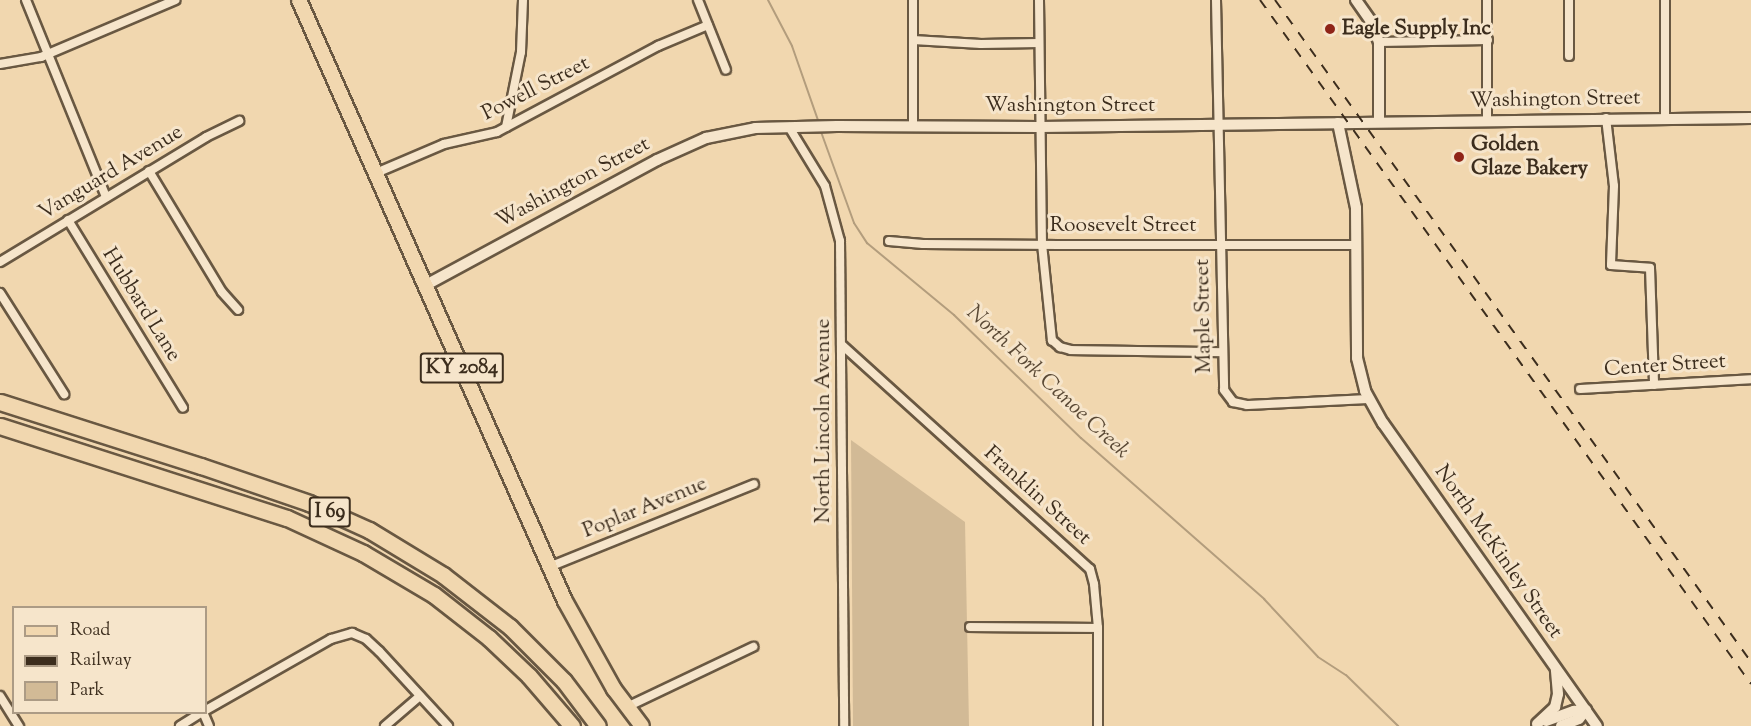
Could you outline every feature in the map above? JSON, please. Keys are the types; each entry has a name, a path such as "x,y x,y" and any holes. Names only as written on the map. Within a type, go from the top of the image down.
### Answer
{"highway":[{"name":"I 69","path":"0,402 201,466 309,503 349,520 443,575 510,627 545,660 598,726"},
{"name":"I 69","path":"0,426 287,518 363,553 434,595 482,633 529,676 572,726"},
{"path":"545,660 609,726"}],"main road":[{"name":"KY 2084","path":"299,0 549,567 585,641 627,707 642,726"}],"street":[{"path":"26,0 106,197"},
{"path":"0,64 48,54 175,0"},
{"path":"506,127 521,52 523,0"},
{"path":"698,0 726,70"},
{"path":"913,0 913,126"},
{"path":"1039,0 1042,244 1050,334 1055,344 1071,350 1222,352"},
{"name":"Maple Street","path":"1216,0 1224,390 1230,401 1247,405 1369,399"},
{"path":"1356,0 1372,23 1379,42 1378,122"},
{"path":"1487,0 1487,120"},
{"path":"1569,0 1569,56"},
{"path":"1665,0 1665,118"},
{"name":"Powell Street","path":"376,173 444,144 491,134 658,46 708,25"},
{"path":"913,40 981,44 1040,43"},
{"path":"1379,42 1488,40"},
{"path":"1606,118 1614,186 1611,265 1650,268 1654,385"},
{"name":"Washington Street","path":"426,285 639,169 706,138 755,128 1040,127 1606,118 1751,118"},
{"name":"Vanguard Avenue","path":"1,259 206,137 239,121"},
{"name":"North McKinley Street","path":"1338,123 1356,208 1357,358 1369,399 1597,726"},
{"name":"North Lincoln Avenue","path":"789,127 825,186 840,241 844,726"},
{"path":"149,171 222,292 238,310"},
{"name":"Hubbard Lane","path":"68,220 183,408"},
{"path":"830,238 840,241"},
{"name":"Roosevelt Street","path":"889,241 923,244 1357,245"},
{"path":"0,293 64,394"},
{"name":"Franklin Street","path":"842,345 1086,563 1095,584 1098,628 1098,726"},
{"name":"Center Street","path":"1580,390 1751,379"},
{"name":"Poplar Avenue","path":"549,567 754,484"},
{"path":"970,627 1098,628"},
{"path":"207,710 315,647 345,633 366,639 448,726"},
{"path":"627,707 753,647"},
{"path":"1535,725 1555,707 1558,694 1556,668"},
{"path":"0,696 19,726"},
{"path":"385,726 420,696"},
{"path":"1535,725 1574,711 1586,710"},
{"path":"1561,726 1579,719 1586,710"},
{"path":"180,726 201,714"}],"green space":[{"path":"851,440 965,522 969,726 853,726"}],"waterway":[{"name":"North Fork Canoe Creek","path":"768,0 792,46 819,123"},
{"name":"North Fork Canoe Creek","path":"820,129 854,223 867,243 954,315 1081,438 1264,599 1318,657 1346,675 1398,726"}],"railway":[{"path":"1260,0 1751,684"},
{"path":"1275,0 1751,662"}],"place":[{"name":"Eagle Supply Inc","path":"1330,29"},
{"name":"Golden Glaze Bakery","path":"1459,157"}]}
